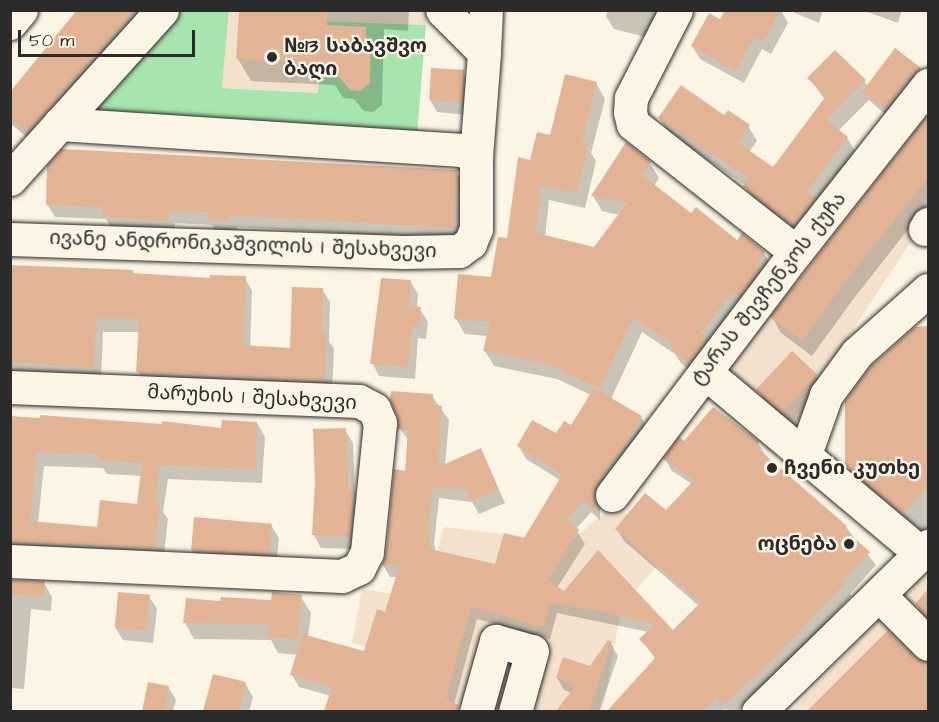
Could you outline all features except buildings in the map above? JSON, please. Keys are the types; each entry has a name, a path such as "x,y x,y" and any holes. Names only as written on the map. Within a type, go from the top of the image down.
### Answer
{"street":[{"path":"10,23 21,10"},
{"path":"10,179 162,10"},
{"path":"442,10 484,52"},
{"path":"59,124 462,150 476,157 486,10"},
{"path":"676,10 631,98 630,112 633,124 796,252"},
{"name":"ტარას შევჩენკოს ქუჩა","path":"612,495 796,252 928,85"},
{"name":"ივანე ანდრონიკაშვილის I შესახვევი","path":"10,239 391,251 459,251 470,243 476,229 476,157"},
{"path":"805,454 826,395 857,353 928,290"},
{"path":"705,372 925,550 758,711"},
{"name":"მარუხის 1 შესახვევი","path":"10,387 359,401 374,409 380,423 367,552 359,568 342,576 10,561"},
{"path":"879,595 928,644"},
{"path":"476,711 496,641 532,651 515,711"}],"shaded area":[{"name":"№13 საბავშვო ბაღი","path":"229,11 427,11 426,25 320,21 318,93 222,88"},
{"path":"928,101 928,216 786,431 718,374"},
{"path":"614,504 669,551 621,609 603,711 376,711 387,654 352,643 362,589 423,598 444,527 570,542"},
{"path":"928,572 928,637 894,605"},
{"path":"884,615 928,658 928,711 790,712"}],"green space":[{"path":"162,11 229,11 222,88 256,90 318,93 320,21 426,25 416,147 59,124"}],"place":[{"name":"№13 საბავშვო ბაღი","path":"272,57"},
{"name":"ჩვენი კუთხე","path":"772,468"},
{"name":"ოცნება","path":"849,544"}]}
